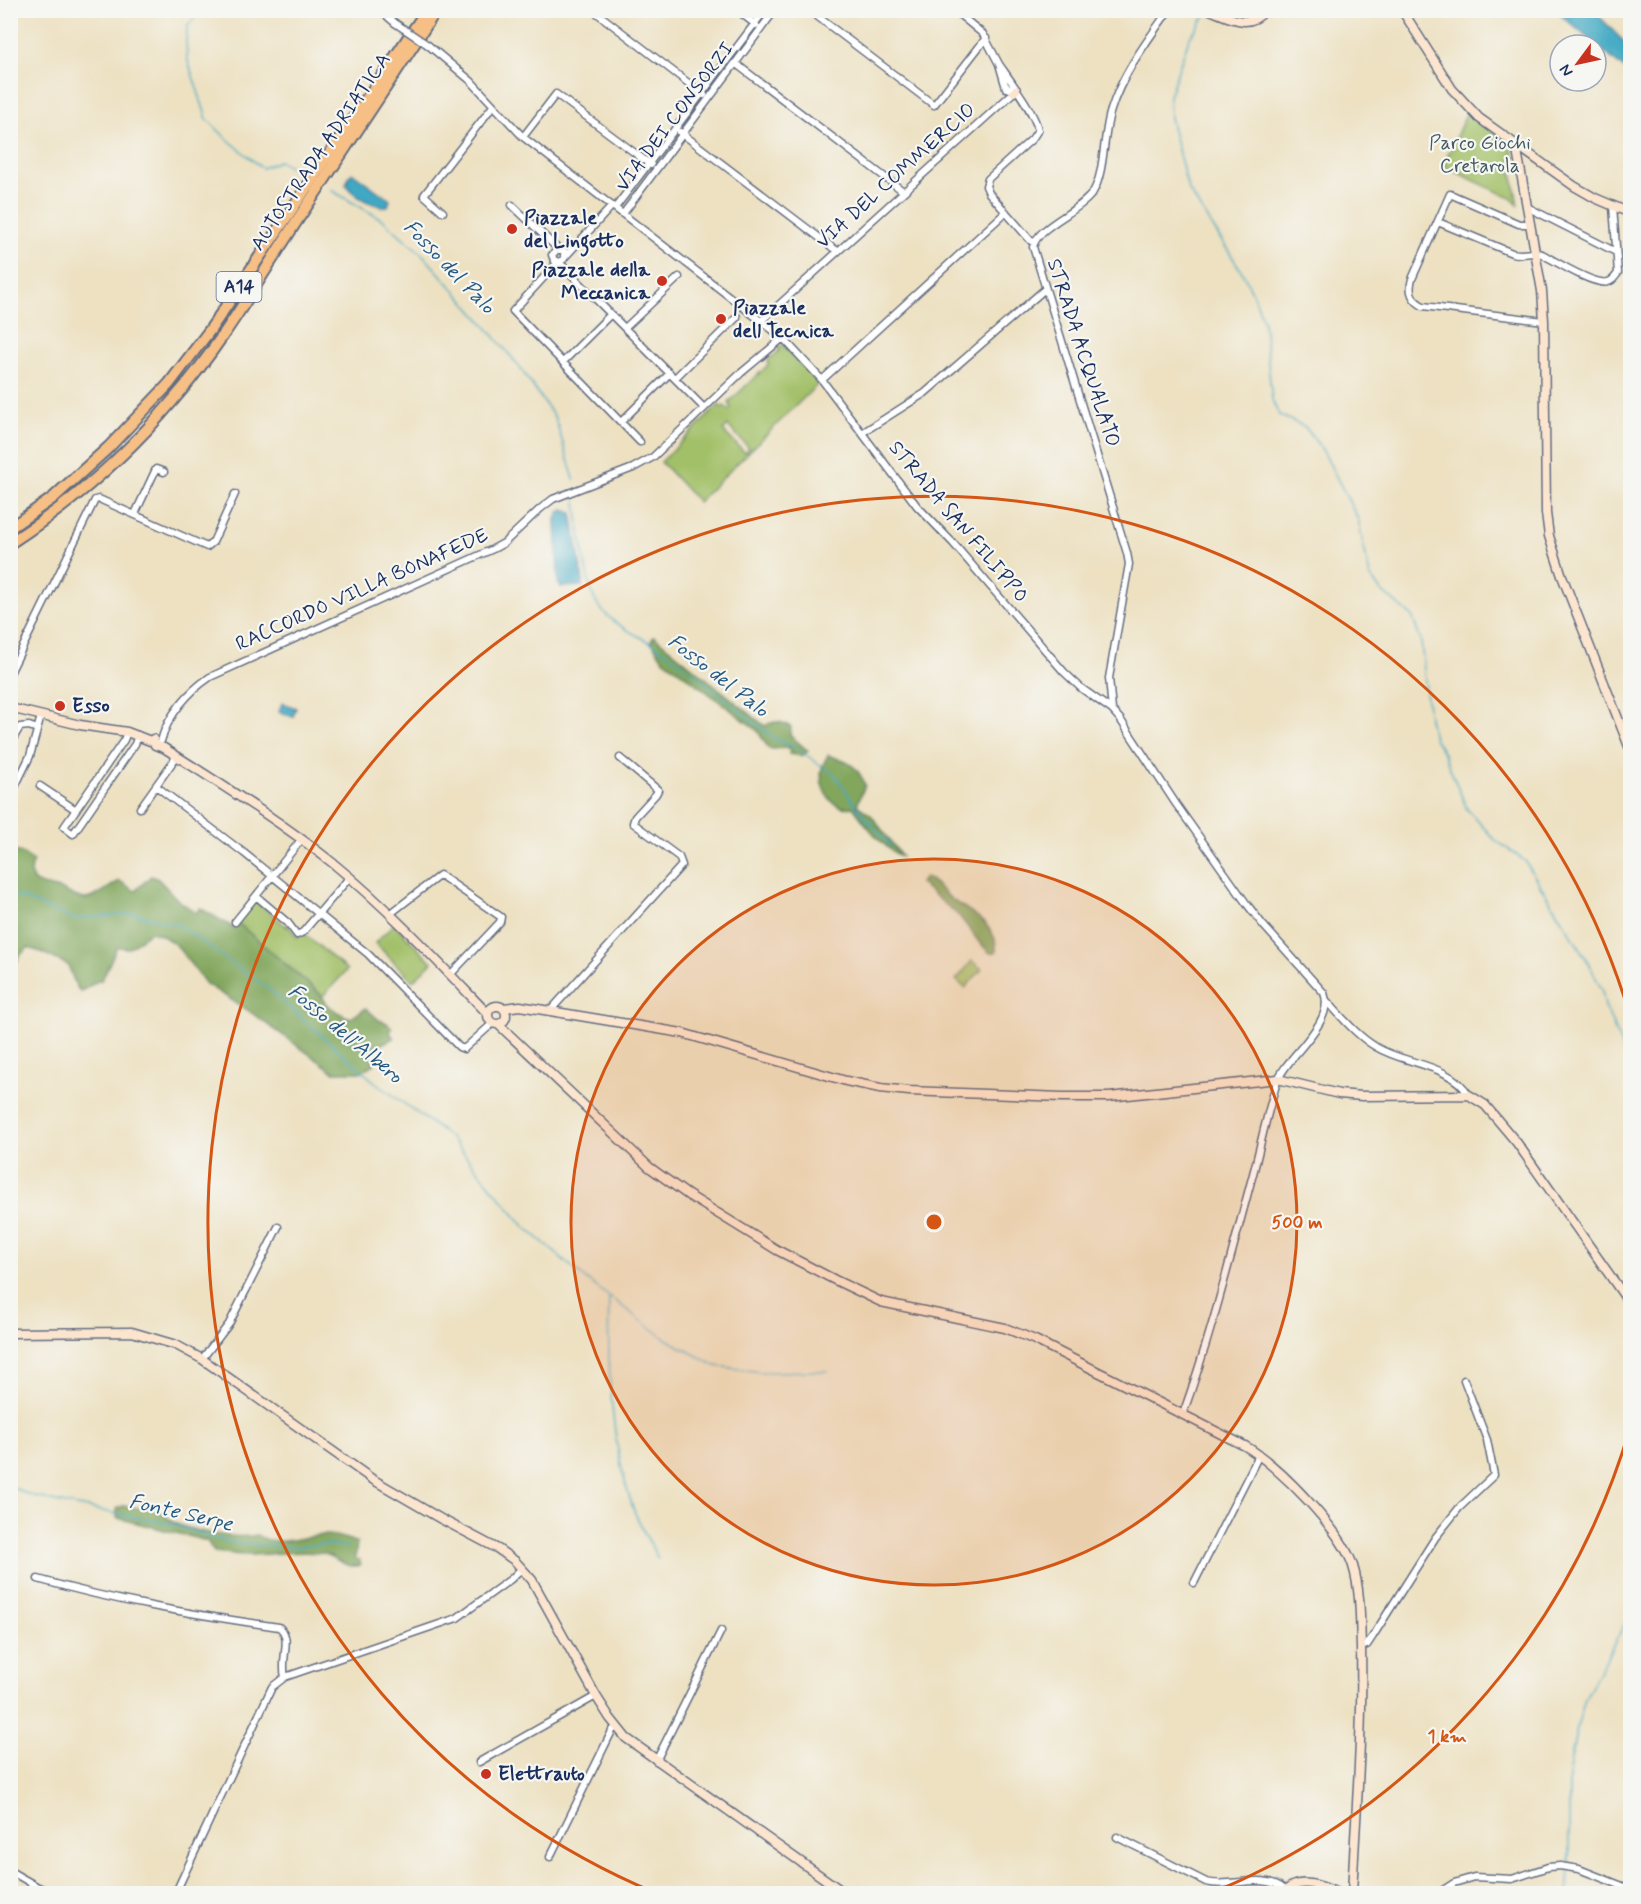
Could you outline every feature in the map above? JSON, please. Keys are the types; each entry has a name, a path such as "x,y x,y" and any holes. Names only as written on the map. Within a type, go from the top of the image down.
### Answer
{"highway":[{"name":"AUTOSTRADA ADRIATICA","path":"10,528 53,498 101,454 169,384 210,330 427,10"},
{"name":"AUTOSTRADA ADRIATICA","path":"10,543 58,510 88,485 132,445 175,399 217,344 436,10"}],"main road":[{"path":"1210,10 1241,22 1250,22 1260,17 1265,10"},
{"path":"1402,10 1452,88 1479,118 1574,186 1630,213"},
{"path":"1516,145 1535,252 1544,321 1547,525 1562,576 1630,749"},
{"path":"1518,159 1527,153"},
{"path":"1521,171 1527,153"},
{"path":"10,708 80,725 127,732 157,741 245,799 349,878 390,914 506,1031 649,1167 688,1195 777,1250 881,1302 1005,1328 1024,1335 1099,1371 1259,1455 1288,1480 1344,1546 1353,1564 1358,1584 1361,1713 1352,1893"},
{"path":"474,998 494,1006 496,1019"},
{"path":"496,1019 520,1006 682,1033 846,1081 909,1091 1109,1097 1278,1079 1339,1094 1362,1096 1469,1095 1485,1105 1517,1143 1630,1304"},
{"path":"10,1333 132,1332 176,1345 202,1359 372,1479 498,1549 522,1568 532,1580 596,1696 626,1738 846,1893"},
{"path":"1284,1892 1305,1883 1319,1885 1341,1893"}],"street":[{"name":"STRADA SAN FILIPPO","path":"383,10 395,23 428,45 471,81 523,137 783,338 822,380 917,506 953,543 1064,672 1088,694 1112,710 1128,729 1176,804 1246,903 1324,993 1326,1000 1352,1028 1377,1047 1445,1073 1458,1081 1469,1095"},
{"path":"592,10 709,99"},
{"path":"737,10 762,29"},
{"name":"VIA DEI CONSORZI","path":"560,261 614,207 765,10"},
{"name":"VIA DEI CONSORZI","path":"623,214 776,10"},
{"path":"809,10 934,105 986,38"},
{"path":"954,10 986,38 1012,89 1038,130 1035,136 986,182 989,193 1034,242"},
{"name":"STRADA ACQUALATO","path":"1112,710 1109,678 1129,564 1128,553 1034,253 1034,242 1093,192 1098,180 1107,126 1115,97 1153,32 1169,10"},
{"path":"729,58 903,191"},
{"path":"999,64 1012,89"},
{"name":"VIA DEL COMMERCIO","path":"760,321 1004,100 1012,89"},
{"path":"523,137 556,94 657,169"},
{"path":"443,212 424,195 493,106"},
{"path":"676,128 837,251"},
{"path":"1530,224 1520,224 1450,194 1410,290 1414,300 1430,308 1544,321"},
{"path":"512,205 557,249 560,261 704,408"},
{"path":"1438,222 1512,254 1535,252 1599,282 1606,283 1611,282 1618,273 1613,206"},
{"path":"1527,207 1616,252"},
{"path":"822,380 1006,213"},
{"path":"557,249 581,240"},
{"path":"557,249 560,261"},
{"path":"560,261 513,311 640,442"},
{"path":"625,328 679,277"},
{"path":"862,433 925,393 1045,289"},
{"path":"563,362 611,314"},
{"path":"621,422 737,317"},
{"name":"RACCORDO VILLA BONAFEDE","path":"157,741 187,696 210,677 493,549 504,543 540,508 553,499 633,468 653,457 783,338"},
{"path":"135,514 156,469 164,472"},
{"path":"10,673 95,500 99,499 210,546 235,494"},
{"path":"10,797 30,756 41,716"},
{"path":"10,744 20,727 28,726 37,729"},
{"path":"127,732 124,740 63,827 73,834 135,744 138,735"},
{"path":"140,808 177,756"},
{"path":"550,1011 682,865 679,857 633,823 635,817 658,790 620,759"},
{"path":"96,780 105,787"},
{"path":"40,786 76,810"},
{"path":"156,786 273,876 368,954 461,1048 469,1046 496,1019"},
{"path":"235,922 301,840"},
{"path":"390,914 440,875 501,917 500,922 450,975"},
{"path":"256,896 288,923 297,935 303,932 349,878"},
{"path":"1183,1414 1205,1352 1278,1079 1317,1026 1326,1007 1326,1000"},
{"path":"202,1359 229,1324 278,1227"},
{"path":"1361,1647 1367,1645 1447,1521 1494,1475 1487,1440 1464,1380"},
{"path":"1194,1582 1259,1455"},
{"path":"175,1893 272,1687 285,1677 457,1618 511,1579 522,1568"},
{"path":"38,1579 84,1592 163,1609 279,1627 285,1634 287,1642 283,1657 285,1677"},
{"path":"656,1761 721,1631"},
{"path":"479,1762 596,1696"},
{"path":"550,1857 616,1727"},
{"path":"1117,1836 1206,1882 1221,1884 1260,1881 1278,1884 1284,1892"},
{"path":"1437,1893 1454,1883 1474,1877 1512,1879 1548,1867 1563,1866 1630,1889"},
{"path":"10,1872 38,1887 56,1893"}],"green space":[{"name":"Parco Giochi Cretarola","path":"1467,112 1508,143 1513,152 1514,159 1510,160 1518,205 1511,198 1443,166"},
{"path":"783,345 818,384 698,502 661,462 719,405 729,410 731,408 729,402 768,365 768,360 779,351 778,347","holes":["728,426 749,448 745,453 723,431"]},
{"path":"654,636 765,726 778,722 791,727 790,735 808,751 802,756 789,754 790,748 769,749 757,730 662,658 651,641"},
{"path":"828,755 846,762 859,772 865,785 857,805 871,815 902,857 881,842 853,807 845,807 832,802 824,790 821,776 822,766"},
{"path":"11,850 22,853 33,861 31,876 36,883 62,890 82,899 94,896 120,881 135,891 151,876 158,879 177,899 196,913 200,908 234,928 239,924 322,996 334,1010 351,1018 366,1008 392,1028 390,1033 394,1038 373,1048 370,1056 375,1064 360,1072 334,1072 246,1009 206,984 176,945 161,935 150,932 129,948 117,947 102,980 80,991 68,965 28,948 21,954 11,973"},
{"path":"925,877 988,926 996,942 996,952 990,953 960,917 920,883"},
{"path":"259,901 259,904 287,927 287,924 297,937 305,934 347,970 323,996 236,922 252,904"},
{"path":"394,924 432,962 413,981 375,943"},
{"path":"972,961 982,969 965,988 956,980"},
{"path":"123,1506 160,1512 179,1525 213,1534 257,1535 273,1541 334,1536 357,1543 355,1559 360,1560 360,1565 350,1566 321,1553 246,1555 214,1552 207,1541 117,1518 117,1508"}],"water":[{"path":"1556,11 1594,11 1630,48 1630,74 1608,55 1608,33 1582,33"},
{"path":"353,173 390,200 388,206 368,202 350,189 346,185 349,176"},
{"path":"564,510 572,513 582,586 561,587 558,583 556,519 559,512"},
{"path":"282,703 296,708 293,717 279,712"}],"waterway":[{"name":"Fosso del Palo","path":"201,10 187,27 186,41 187,58 207,119 262,168 279,161 302,174"},
{"path":"1207,13 1189,39 1169,96 1170,118 1188,189 1242,272 1254,296 1264,323 1272,400 1279,415 1305,427 1323,451 1358,519 1370,576 1380,590 1412,616 1421,641 1429,719 1434,738 1444,754 1467,809 1494,839 1525,861 1587,960 1602,990 1605,1006 1620,1042 1630,1086"},
{"name":"Fosso del Palo","path":"331,190 383,220 423,255 480,319 518,365 555,418 574,479"},
{"name":"Fosso del Palo","path":"576,501 589,579 595,600 601,609 617,623 664,651 775,739 796,748 835,775 859,810 891,846"},
{"name":"Fosso dell'Albero","path":"10,893 73,919 133,914 177,924 271,991 376,1083 450,1137 524,1226 587,1280 666,1339 716,1366 762,1372 828,1371"},
{"name":"Fosso dell'Albero","path":"609,1296 610,1375 619,1455 635,1512 658,1559"},
{"name":"Fonte Serpe","path":"10,1486 27,1494 56,1502 174,1525 216,1539 243,1544 297,1547 326,1544 347,1547"},
{"path":"1569,1866 1569,1770 1576,1732 1585,1698 1630,1614"},
{"path":"1567,1894 1569,1871"}],"place":[{"name":"Piazzale del Lingotto","path":"512,229"},
{"name":"Piazzale della Meccanica","path":"662,281"},
{"name":"Piazzale dell Tecnica","path":"721,319"},
{"name":"Esso","path":"60,706"},
{"name":"Elettrauto","path":"486,1774"}]}
